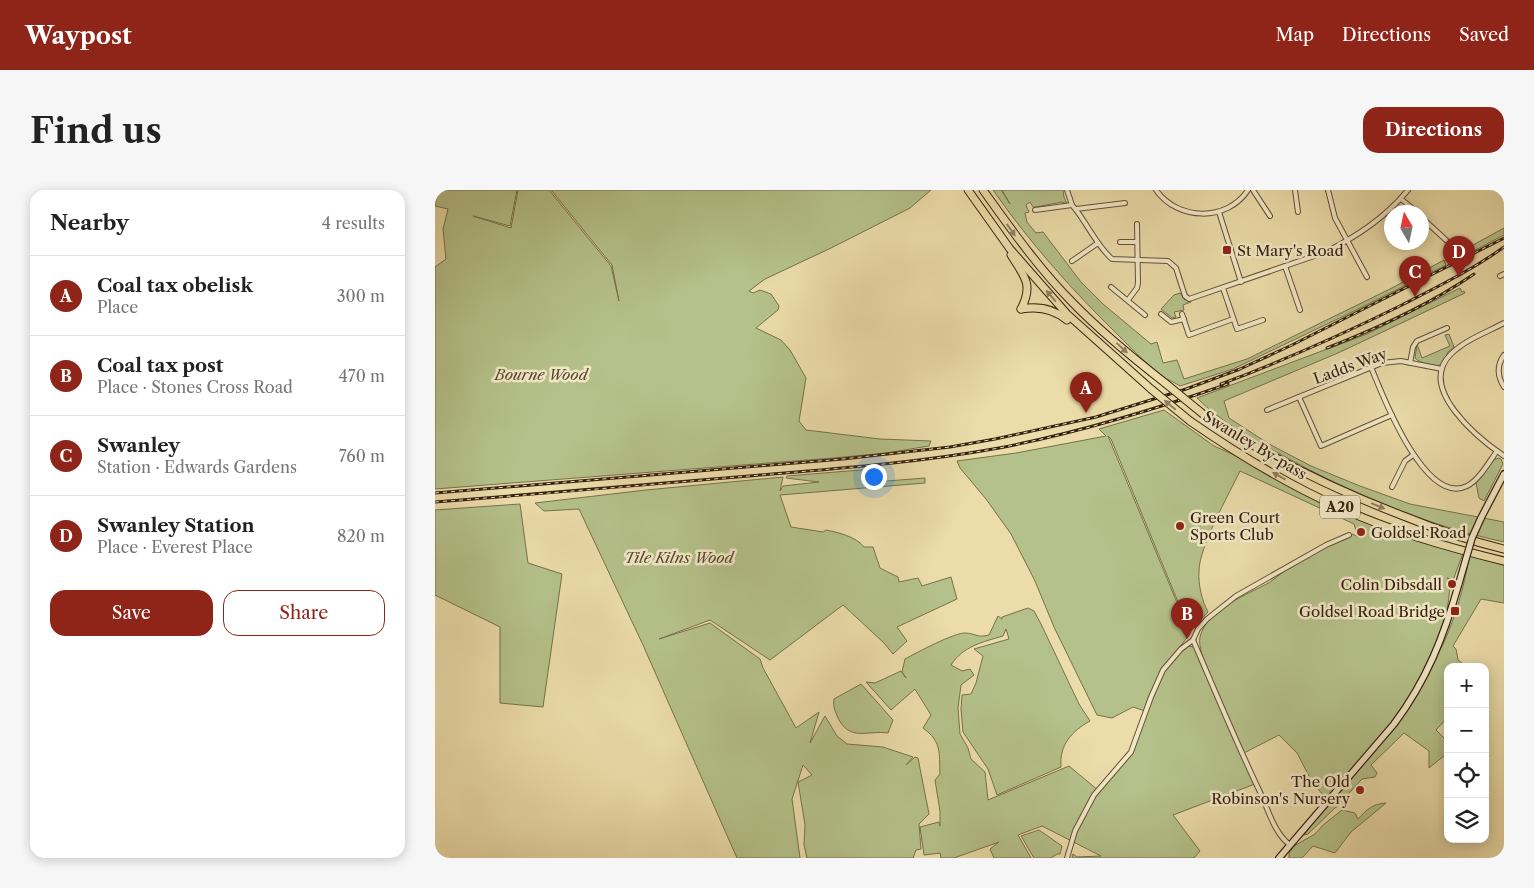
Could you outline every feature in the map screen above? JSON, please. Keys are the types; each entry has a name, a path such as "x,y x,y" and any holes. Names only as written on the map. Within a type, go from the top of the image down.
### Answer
{"highway":[{"name":"A20","path":"968,190 1010,249 1067,314 1144,384"},
{"name":"Swanley By-pass","path":"983,190 1018,239 1072,302 1131,357 1203,414 1259,449 1347,494 1448,533 1504,549"},
{"path":"981,208 1027,280 1028,296 1021,309 1041,307 1062,315 1130,376 1144,384"},
{"name":"Swanley By-pass","path":"1144,384 1190,421 1259,466 1303,490 1345,510 1443,546 1504,561"}],"main road":[{"path":"1279,858 1394,724 1427,673 1445,627 1472,538 1481,518 1502,483 1504,474"}],"street":[{"path":"1067,190 1072,205 1105,253 1112,259 1164,260 1173,264 1185,296 1189,299 1323,253 1347,241 1378,220 1409,190"},
{"path":"1156,190 1167,202 1179,209 1201,214 1219,212 1236,203 1248,190"},
{"path":"1253,190 1270,216"},
{"path":"1295,190 1298,212"},
{"path":"1328,190 1333,212 1367,277"},
{"path":"1401,199 1408,205"},
{"path":"1076,209 1125,203"},
{"path":"1035,210 1072,205"},
{"path":"1219,212 1241,282"},
{"path":"1128,300 1137,288 1137,224"},
{"path":"1429,224 1446,240"},
{"path":"1121,242 1137,242"},
{"path":"1072,261 1098,243"},
{"path":"1285,266 1300,310"},
{"path":"1111,287 1145,315"},
{"path":"1223,288 1237,329 1263,320"},
{"path":"1161,314 1171,322 1183,319"},
{"path":"1182,314 1189,335 1233,319"},
{"path":"1503,324 1457,350 1446,361 1441,383 1453,408 1472,430 1504,456"},
{"path":"1410,363 1413,346 1417,341 1447,328"},
{"path":"1504,355 1499,364 1498,372 1504,387"},
{"name":"Ladds Way","path":"1267,410 1390,361 1443,369"},
{"path":"1371,367 1402,438 1413,455 1438,480 1455,489 1466,487 1471,484 1497,452"},
{"path":"1299,397 1321,446 1392,415"},
{"path":"1392,487 1405,461 1413,455"},
{"path":"1067,858 1075,831 1094,795 1131,752 1163,670 1181,648 1193,640 1198,629 1207,619 1236,596 1326,545 1349,535"},
{"path":"1193,640 1241,753 1282,839 1290,845"}],"green space":[{"name":"Bourne Wood","path":"435,190 517,190 510,226 473,216 511,228 518,190 549,190 611,266 619,301 612,265 551,190 931,190 910,208 765,279 749,291 753,293 760,290 771,294 779,306 778,310 756,328 781,340 790,350 806,378 799,421 806,430 880,439 931,441 929,446 886,453 833,458 435,489 435,267 446,259 443,229 448,209 435,206"},
{"path":"993,190 1001,190 1010,204 1002,190 1063,190 1067,204 1062,202 1033,207 1030,202 1026,205 1029,212 1025,213 1027,222 1036,233 1043,232 1081,282 1103,304 1151,344 1157,342 1163,363 1177,360 1184,379 1247,359 1392,288 1444,260 1446,265 1233,369 1180,386 1148,365 1084,301 1052,266"},
{"path":"1504,228 1504,235 1457,260 1453,256"},
{"path":"1460,288 1465,293 1338,353 1224,401 1229,418 1269,444 1311,466 1410,504 1504,522 1504,542 1446,527 1390,507 1335,483 1248,436 1216,415 1197,398 1367,334"},
{"path":"1180,293 1184,299 1191,302 1183,305 1184,310 1174,312 1176,317 1172,318 1161,309 1174,295"},
{"path":"1449,334 1454,347 1448,352 1443,364 1436,366 1428,365 1415,358 1417,344 1422,358 1450,346 1445,335"},
{"path":"1164,410 1214,446 1259,466 1345,510 1464,551 1453,580 1447,578 1451,580 1445,627 1407,706 1434,662 1448,632 1465,579 1470,553 1504,562 1504,603 1481,599 1453,646 1456,649 1458,660 1462,663 1444,663 1444,721 1436,730 1444,738 1444,756 1429,768 1429,751 1404,733 1371,765 1377,773 1375,777 1362,779 1349,793 1345,801 1308,834 1304,835 1327,800 1311,780 1297,753 1279,735 1242,754 1209,676 1200,646 1200,637 1204,627 1219,610 1270,582 1292,565 1316,551 1353,534 1358,537 1354,524 1240,471 1209,535 1200,561 1200,587 1208,612 1190,631 1111,439 1108,436 1190,634 1161,670 1145,711 1133,707 1112,718 1097,715 1054,627 1035,581 1011,534 986,499 960,468 957,461 1016,453 1106,436 1099,429"},
{"path":"1499,458 1503,464 1484,501 1479,498 1476,483 1493,460"},
{"name":"Tile Kilns Wood","path":"872,469 874,482 925,478 925,483 780,495 791,527 836,532 852,538 864,547 873,547 880,568 898,577 899,582 918,578 922,586 951,577 957,599 897,627 907,641 893,654 884,643 843,605 770,660 710,620 659,639 710,623 760,659 763,668 796,728 819,712 810,743 825,716 837,736 847,744 883,747 913,757 906,765 915,757 918,758 929,814 919,824 921,849 916,850 913,858 807,858 804,845 805,825 798,782 812,775 803,765 792,799 800,858 737,858 643,645 579,509 544,511 535,503 783,477 780,491 783,486 819,482 786,478 787,476"},
{"path":"520,504 528,563 562,574 543,707 500,703 500,627 435,595 435,510"},
{"path":"1028,608 1034,611 1079,704 1090,721 1072,734 1068,740 1062,752 1061,767 997,795 988,769 963,732 961,709 962,695 971,694 983,656 974,649 1009,639 1006,629 1003,636 988,640 961,653 951,665 962,671 970,669 974,675 961,685 958,708 960,734 968,748 971,759 985,772 988,800 1069,766 1099,791 1132,753 1164,671 1186,646 1196,647 1255,784 1173,815 1200,851 1194,858 1072,858 1073,854 1077,857 1101,856 1042,826 1018,835 1031,858 994,858 990,849 999,842 954,858 941,858 940,853 924,855 920,827 939,822 940,826 940,811 935,780 940,774 939,753 934,738 923,728 931,715 915,689 891,710 866,682 875,683 901,671 906,678 902,672 905,659 953,636 966,633 982,636 989,635 998,616 1002,619 1002,617"},
{"path":"861,684 893,720 888,733 854,733 848,730 838,718 834,707 834,699"},
{"path":"1386,803 1351,832 1335,853 1313,846 1302,858 1289,858 1289,853 1294,846 1315,834 1342,810 1355,813 1358,819 1371,808"},
{"path":"1039,830 1062,846 1060,854 1051,858 1034,858 1021,836"}],"railway":[{"path":"435,493 843,459 950,447 1096,417 1186,389 1240,369 1292,345 1504,238"},
{"path":"1221,384 1290,357 1380,316 1454,278 1504,247"},
{"path":"1327,348 1403,315 1439,296 1474,274"},
{"path":"435,502 843,468 906,462 968,453 1028,442 1086,428 1143,412 1228,384"}],"place":[{"name":"St Mary's Road","path":"1227,250"},
{"name":"Swanley Station","path":"1459,277"},
{"name":"Swanley","path":"1415,297"},
{"name":"Coal tax obelisk","path":"1086,413"},
{"name":"Green Court Sports Club","path":"1180,526"},
{"name":"Goldsel Road","path":"1361,532"},
{"name":"Colin Dibsdall","path":"1452,584"},
{"name":"Goldsel Road Bridge","path":"1455,611"},
{"name":"Coal tax post","path":"1187,639"},
{"name":"The Old Robinson's Nursery","path":"1360,790"}]}
